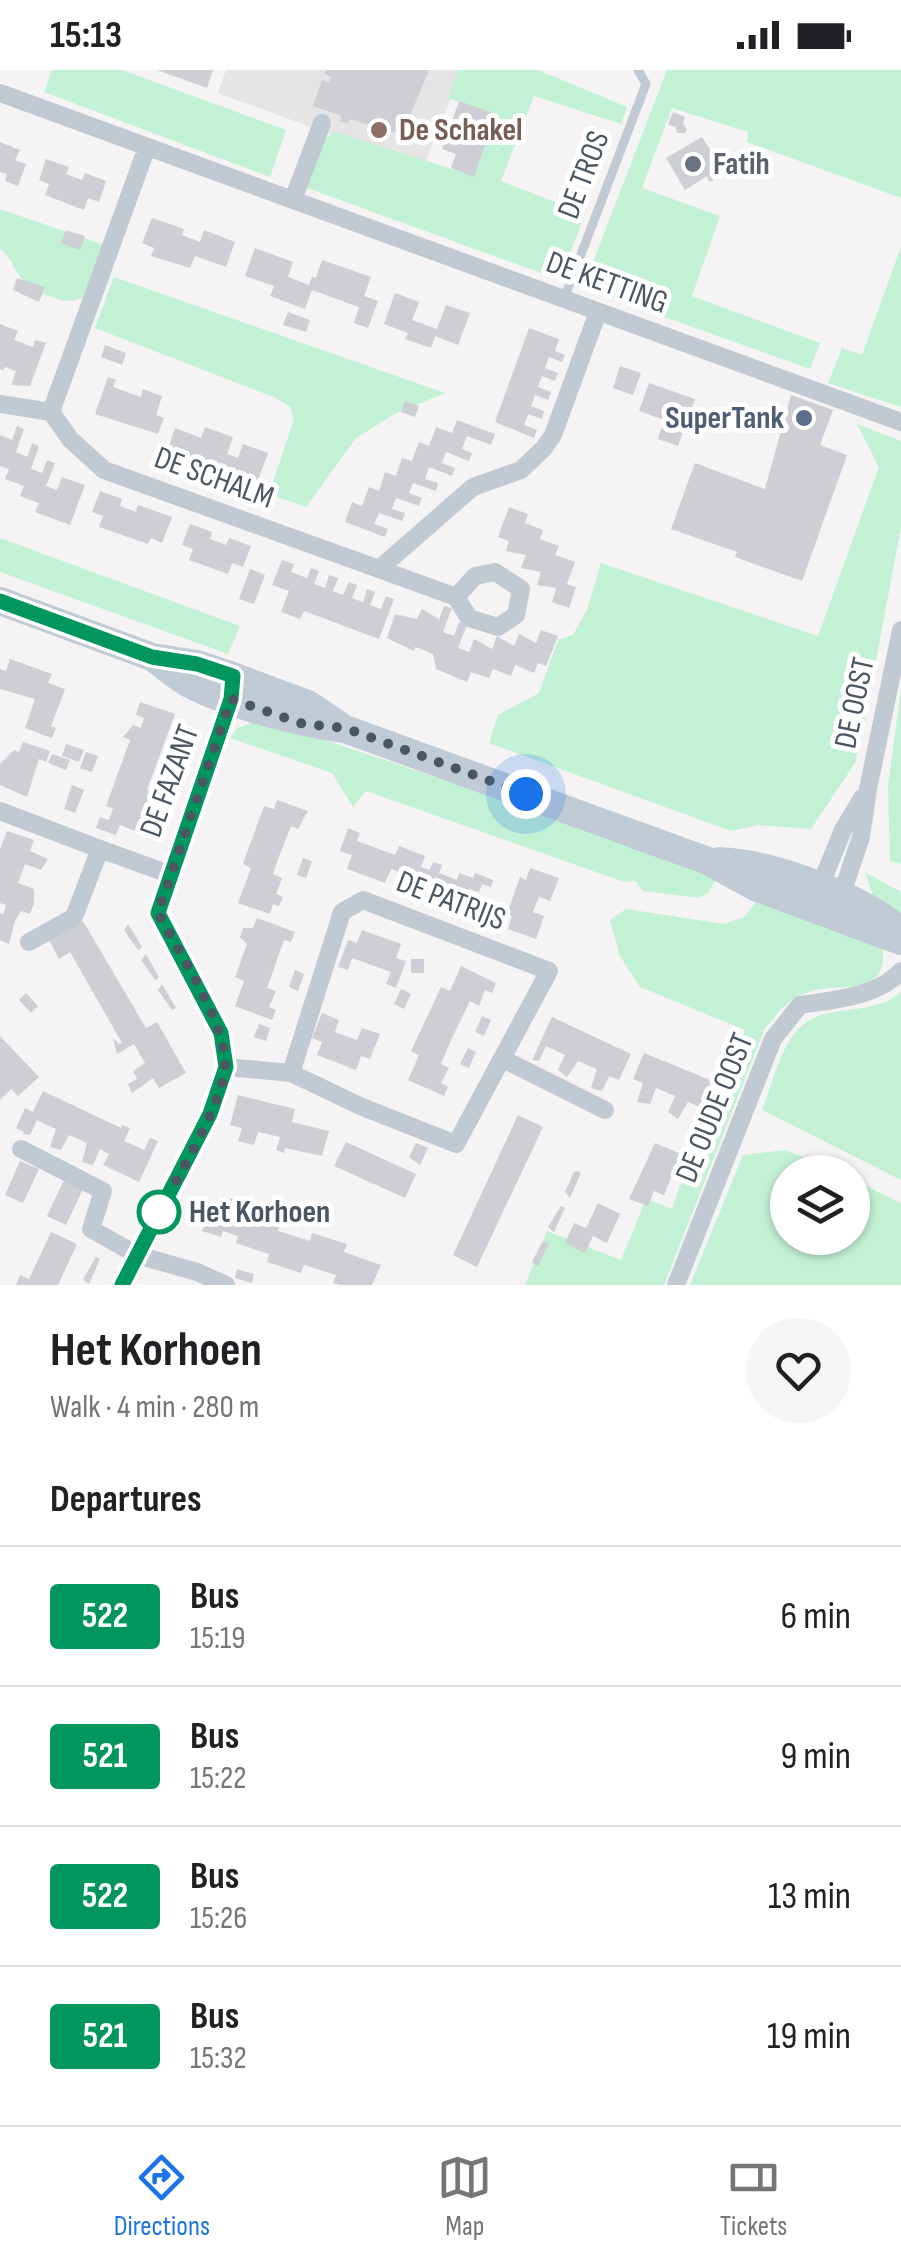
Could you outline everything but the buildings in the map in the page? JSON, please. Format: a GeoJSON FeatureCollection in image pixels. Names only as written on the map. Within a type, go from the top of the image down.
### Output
{"type":"FeatureCollection","features":[{"type":"Feature","properties":{"kind":"street","name":"DE KETTING"},"geometry":{"type":"LineString","coordinates":[[0,92],[901,422]]}},
{"type":"Feature","properties":{"kind":"street"},"geometry":{"type":"LineString","coordinates":[[293,200],[322,124]]}},
{"type":"Feature","properties":{"kind":"street"},"geometry":{"type":"LineString","coordinates":[[0,404],[51,412],[147,147]]}},
{"type":"Feature","properties":{"kind":"street"},"geometry":{"type":"LineString","coordinates":[[379,569],[473,487],[520,470],[544,448],[553,435],[598,312]]}},
{"type":"Feature","properties":{"kind":"street","name":"DE SCHALM"},"geometry":{"type":"LineString","coordinates":[[51,412],[70,439],[104,470],[456,597]]}},
{"type":"Feature","properties":{"kind":"street"},"geometry":{"type":"LineString","coordinates":[[0,602],[152,657],[197,664],[232,688],[308,704],[345,728],[708,861],[742,862],[826,898],[886,918],[901,930]]}},
{"type":"Feature","properties":{"kind":"street","name":"DE OOST"},"geometry":{"type":"LineString","coordinates":[[826,898],[843,830],[868,789],[901,630]]}},
{"type":"Feature","properties":{"kind":"street","name":"DE FAZANT"},"geometry":{"type":"LineString","coordinates":[[226,1067],[221,1033],[158,913],[232,688]]}},
{"type":"Feature","properties":{"kind":"street"},"geometry":{"type":"LineString","coordinates":[[0,811],[169,874]]}},
{"type":"Feature","properties":{"kind":"street"},"geometry":{"type":"LineString","coordinates":[[30,942],[74,916],[100,849]]}},
{"type":"Feature","properties":{"kind":"street"},"geometry":{"type":"LineString","coordinates":[[826,898],[901,942]]}},
{"type":"Feature","properties":{"kind":"street","name":"DE PATRIJS"},"geometry":{"type":"LineString","coordinates":[[226,1067],[290,1073],[456,1144],[549,971],[363,900],[342,912],[290,1073]]}},
{"type":"Feature","properties":{"kind":"street","name":"DE OUDE OOST"},"geometry":{"type":"LineString","coordinates":[[676,1285],[774,1039],[800,1005],[846,998],[890,982],[901,970]]}},
{"type":"Feature","properties":{"kind":"street"},"geometry":{"type":"LineString","coordinates":[[503,1060],[605,1110]]}},
{"type":"Feature","properties":{"kind":"street"},"geometry":{"type":"LineString","coordinates":[[122,1285],[210,1114],[226,1067]]}},
{"type":"Feature","properties":{"kind":"street"},"geometry":{"type":"LineString","coordinates":[[21,1150],[104,1191],[91,1229],[137,1255],[197,1272],[226,1285]]}},
{"type":"Feature","properties":{"kind":"lane","name":"DE TROS"},"geometry":{"type":"LineString","coordinates":[[564,300],[646,84],[638,70]]}},
{"type":"Feature","properties":{"kind":"shaded area","name":"De Schakel"},"geometry":{"type":"Polygon","coordinates":[[[226,70],[462,70],[423,168],[218,93],[226,70]]]}},
{"type":"Feature","properties":{"kind":"green space"},"geometry":{"type":"Polygon","coordinates":[[[52,70],[122,70],[286,130],[270,177],[44,92],[52,70]]]}},
{"type":"Feature","properties":{"kind":"green space"},"geometry":{"type":"Polygon","coordinates":[[[458,70],[538,70],[627,107],[621,124],[534,96],[501,181],[585,214],[560,280],[307,188],[325,138],[336,132],[474,176],[496,115],[448,98],[458,70]]]}},
{"type":"Feature","properties":{"kind":"green space"},"geometry":{"type":"Polygon","coordinates":[[[667,70],[901,70],[901,198],[747,142],[748,132],[672,108],[642,188],[720,216],[692,296],[820,343],[810,369],[583,288],[667,70]]]}},
{"type":"Feature","properties":{"kind":"green space"},"geometry":{"type":"Polygon","coordinates":[[[0,209],[107,246],[90,290],[75,301],[63,301],[23,280],[0,249],[0,209]]]}},
{"type":"Feature","properties":{"kind":"green space"},"geometry":{"type":"Polygon","coordinates":[[[901,247],[901,407],[828,383],[842,348],[862,355],[901,247]]]}},
{"type":"Feature","properties":{"kind":"green space"},"geometry":{"type":"Polygon","coordinates":[[[114,277],[445,393],[395,414],[356,438],[306,507],[269,494],[294,419],[290,407],[276,398],[95,328],[114,277]]]}},
{"type":"Feature","properties":{"kind":"green space"},"geometry":{"type":"Polygon","coordinates":[[[857,424],[901,441],[901,527],[855,763],[811,829],[760,825],[731,831],[489,743],[498,715],[539,693],[558,640],[573,635],[587,610],[601,563],[818,636],[879,467],[857,424]]]}},
{"type":"Feature","properties":{"kind":"green space"},"geometry":{"type":"Polygon","coordinates":[[[0,538],[240,626],[228,654],[0,572],[0,538]]]}},
{"type":"Feature","properties":{"kind":"green space"},"geometry":{"type":"Polygon","coordinates":[[[901,688],[901,864],[890,861],[888,786],[901,688]]]}},
{"type":"Feature","properties":{"kind":"green space"},"geometry":{"type":"Polygon","coordinates":[[[262,719],[597,831],[717,877],[709,892],[699,898],[643,891],[635,881],[624,882],[366,791],[353,807],[332,773],[230,738],[237,728],[262,719]]]}},
{"type":"Feature","properties":{"kind":"green space"},"geometry":{"type":"Polygon","coordinates":[[[865,872],[901,892],[901,919],[875,903],[865,872]]]}},
{"type":"Feature","properties":{"kind":"green space"},"geometry":{"type":"Polygon","coordinates":[[[758,899],[883,947],[877,976],[868,983],[799,996],[764,1030],[664,1285],[525,1285],[547,1231],[621,1260],[646,1199],[672,1209],[698,1133],[712,1126],[745,1030],[640,987],[620,956],[610,920],[626,909],[724,924],[744,917],[758,899]]]}},
{"type":"Feature","properties":{"kind":"green space"},"geometry":{"type":"Polygon","coordinates":[[[901,992],[901,1180],[870,1164],[870,1155],[851,1155],[762,1110],[789,1041],[804,1024],[826,1014],[890,1000],[901,992]]]}},
{"type":"Feature","properties":{"kind":"green space"},"geometry":{"type":"Polygon","coordinates":[[[786,1150],[798,1155],[770,1155],[770,1255],[870,1255],[870,1188],[901,1203],[901,1285],[690,1285],[743,1155],[786,1150]]]}},
{"type":"Feature","properties":{"kind":"bus line","name":"522"},"geometry":{"type":"LineString","coordinates":[[0,601],[152,657],[197,664],[233,676],[231,699],[158,913],[221,1033],[226,1067],[210,1114],[122,1285]]}},
{"type":"Feature","properties":{"kind":"place","name":"De Schakel"},"geometry":{"type":"Point","coordinates":[379,130]}},
{"type":"Feature","properties":{"kind":"place","name":"Fatih"},"geometry":{"type":"Point","coordinates":[693,164]}},
{"type":"Feature","properties":{"kind":"place","name":"SuperTank"},"geometry":{"type":"Point","coordinates":[804,418]}},
{"type":"Feature","properties":{"kind":"place","name":"Het Korhoen"},"geometry":{"type":"Point","coordinates":[159,1212]}},
{"type":"Feature","properties":{"kind":"route"},"geometry":{"type":"LineString","coordinates":[[159,1212],[155,1220],[210,1114],[226,1067],[221,1033],[158,913],[231,699],[303,724],[345,728],[526,794]]}}]}
